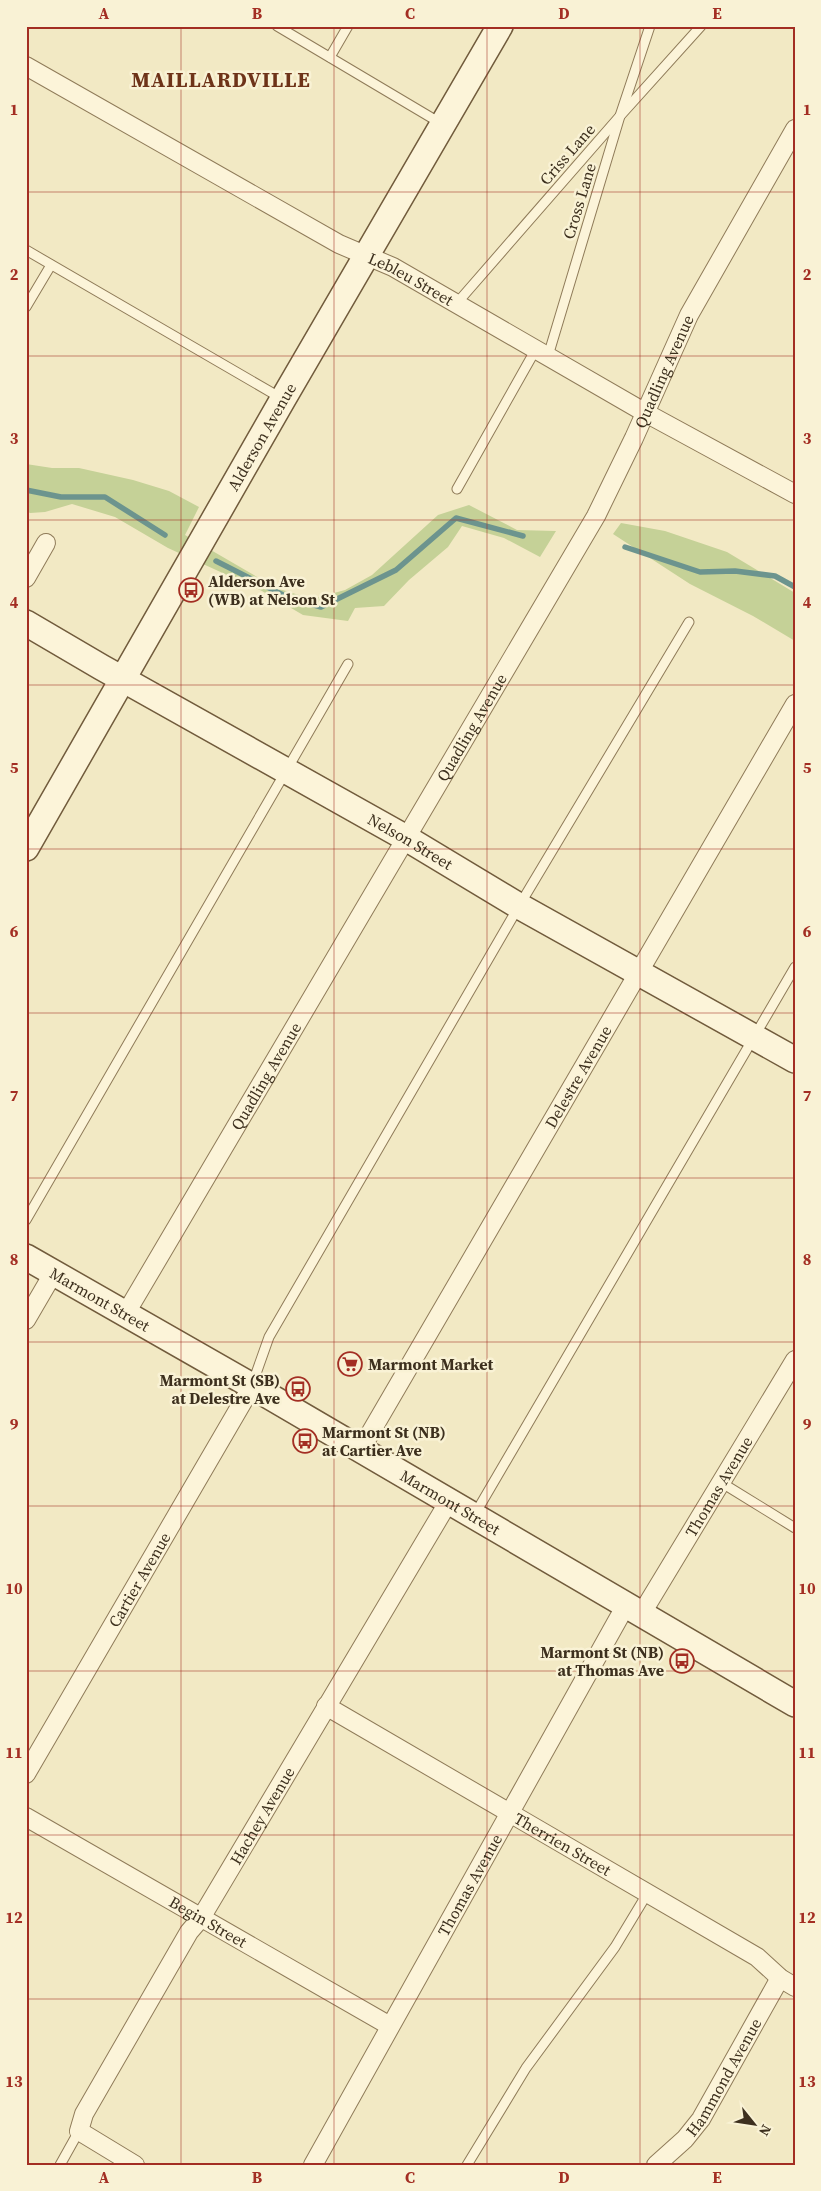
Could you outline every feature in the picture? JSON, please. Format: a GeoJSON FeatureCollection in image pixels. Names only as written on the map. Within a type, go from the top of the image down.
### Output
{"type":"FeatureCollection","features":[{"type":"Feature","properties":{"kind":"street","name":"Alderson Avenue"},"geometry":{"type":"LineString","coordinates":[[26,848],[366,255],[500,26]]}},
{"type":"Feature","properties":{"kind":"street","name":"Lebleu Street"},"geometry":{"type":"LineString","coordinates":[[26,66],[339,244],[394,267],[644,412],[795,494]]}},
{"type":"Feature","properties":{"kind":"street","name":"Quadling Avenue"},"geometry":{"type":"LineString","coordinates":[[126,1314],[596,516],[689,315],[795,129]]}},
{"type":"Feature","properties":{"kind":"street"},"geometry":{"type":"LineString","coordinates":[[26,578],[46,543]]}},
{"type":"Feature","properties":{"kind":"street","name":"Nelson Street"},"geometry":{"type":"LineString","coordinates":[[26,623],[286,772],[406,838],[519,906],[795,1060]]}},
{"type":"Feature","properties":{"kind":"street","name":"Delestre Avenue"},"geometry":{"type":"LineString","coordinates":[[361,1449],[795,704]]}},
{"type":"Feature","properties":{"kind":"street","name":"Marmont Street"},"geometry":{"type":"LineString","coordinates":[[26,1257],[361,1449],[795,1704]]}},
{"type":"Feature","properties":{"kind":"street"},"geometry":{"type":"LineString","coordinates":[[26,1320],[54,1272]]}},
{"type":"Feature","properties":{"kind":"street","name":"Thomas Avenue"},"geometry":{"type":"LineString","coordinates":[[313,2165],[510,1814],[634,1609],[722,1483],[795,1360]]}},
{"type":"Feature","properties":{"kind":"street","name":"Cartier Avenue"},"geometry":{"type":"LineString","coordinates":[[26,1774],[252,1386]]}},
{"type":"Feature","properties":{"kind":"street","name":"Hachey Avenue"},"geometry":{"type":"LineString","coordinates":[[79,2131],[84,2114],[189,1932],[201,1918],[449,1501]]}},
{"type":"Feature","properties":{"kind":"street","name":"Therrien Street"},"geometry":{"type":"LineString","coordinates":[[326,1706],[757,1957],[788,1982]]}},
{"type":"Feature","properties":{"kind":"street","name":"Begin Street"},"geometry":{"type":"LineString","coordinates":[[26,1817],[390,2026]]}},
{"type":"Feature","properties":{"kind":"street","name":"Hammond Avenue"},"geometry":{"type":"LineString","coordinates":[[656,2165],[691,2133],[788,1982]]}},
{"type":"Feature","properties":{"kind":"street"},"geometry":{"type":"LineString","coordinates":[[79,2131],[135,2165]]}},
{"type":"Feature","properties":{"kind":"lane"},"geometry":{"type":"LineString","coordinates":[[277,26],[442,124]]}},
{"type":"Feature","properties":{"kind":"lane"},"geometry":{"type":"LineString","coordinates":[[330,57],[348,26]]}},
{"type":"Feature","properties":{"kind":"lane","name":"Cross Lane"},"geometry":{"type":"LineString","coordinates":[[457,489],[542,353],[650,26]]}},
{"type":"Feature","properties":{"kind":"lane","name":"Criss Lane"},"geometry":{"type":"LineString","coordinates":[[457,303],[701,26]]}},
{"type":"Feature","properties":{"kind":"lane"},"geometry":{"type":"LineString","coordinates":[[26,250],[283,399]]}},
{"type":"Feature","properties":{"kind":"lane"},"geometry":{"type":"LineString","coordinates":[[26,306],[51,265]]}},
{"type":"Feature","properties":{"kind":"lane"},"geometry":{"type":"LineString","coordinates":[[252,1386],[269,1337],[519,906],[689,622]]}},
{"type":"Feature","properties":{"kind":"lane"},"geometry":{"type":"LineString","coordinates":[[26,1220],[348,664]]}},
{"type":"Feature","properties":{"kind":"lane"},"geometry":{"type":"LineString","coordinates":[[474,1516],[795,967]]}},
{"type":"Feature","properties":{"kind":"lane"},"geometry":{"type":"LineString","coordinates":[[722,1483],[795,1528]]}},
{"type":"Feature","properties":{"kind":"lane"},"geometry":{"type":"LineString","coordinates":[[467,2165],[526,2068],[615,1947],[647,1894]]}},
{"type":"Feature","properties":{"kind":"lane"},"geometry":{"type":"LineString","coordinates":[[60,2165],[79,2131]]}},
{"type":"Feature","properties":{"kind":"green space"},"geometry":{"type":"Polygon","coordinates":[[[26,464],[52,468],[79,468],[133,480],[169,491],[199,507],[185,535],[276,588],[312,599],[345,590],[372,575],[438,515],[469,505],[517,530],[556,531],[540,557],[504,538],[462,526],[448,547],[409,580],[384,606],[355,608],[348,621],[303,615],[262,591],[168,548],[115,517],[72,504],[45,512],[30,513],[26,511],[26,464]]]}},
{"type":"Feature","properties":{"kind":"green space"},"geometry":{"type":"Polygon","coordinates":[[[621,523],[665,531],[727,552],[795,593],[795,641],[753,616],[690,584],[613,534],[621,523]]]}},
{"type":"Feature","properties":{"kind":"waterway"},"geometry":{"type":"LineString","coordinates":[[26,490],[61,497],[105,497],[165,535]]}},
{"type":"Feature","properties":{"kind":"waterway"},"geometry":{"type":"LineString","coordinates":[[216,561],[287,597],[321,607],[396,570],[456,518],[523,536]]}},
{"type":"Feature","properties":{"kind":"waterway"},"geometry":{"type":"LineString","coordinates":[[625,547],[700,572],[735,571],[775,576],[795,587]]}},
{"type":"Feature","properties":{"kind":"place","name":"Alderson Ave (WB) at Nelson St"},"geometry":{"type":"Point","coordinates":[191,590]}},
{"type":"Feature","properties":{"kind":"place","name":"Marmont Market"},"geometry":{"type":"Point","coordinates":[350,1364]}},
{"type":"Feature","properties":{"kind":"place","name":"Marmont St (SB) at Delestre Ave"},"geometry":{"type":"Point","coordinates":[298,1389]}},
{"type":"Feature","properties":{"kind":"place","name":"Marmont St (NB) at Cartier Ave"},"geometry":{"type":"Point","coordinates":[305,1441]}},
{"type":"Feature","properties":{"kind":"place","name":"Marmont St (NB) at Thomas Ave"},"geometry":{"type":"Point","coordinates":[682,1661]}},
{"type":"Feature","properties":{"kind":"district","name":"MAILLARDVILLE"},"geometry":{"type":"Point","coordinates":[221,79]}}]}
